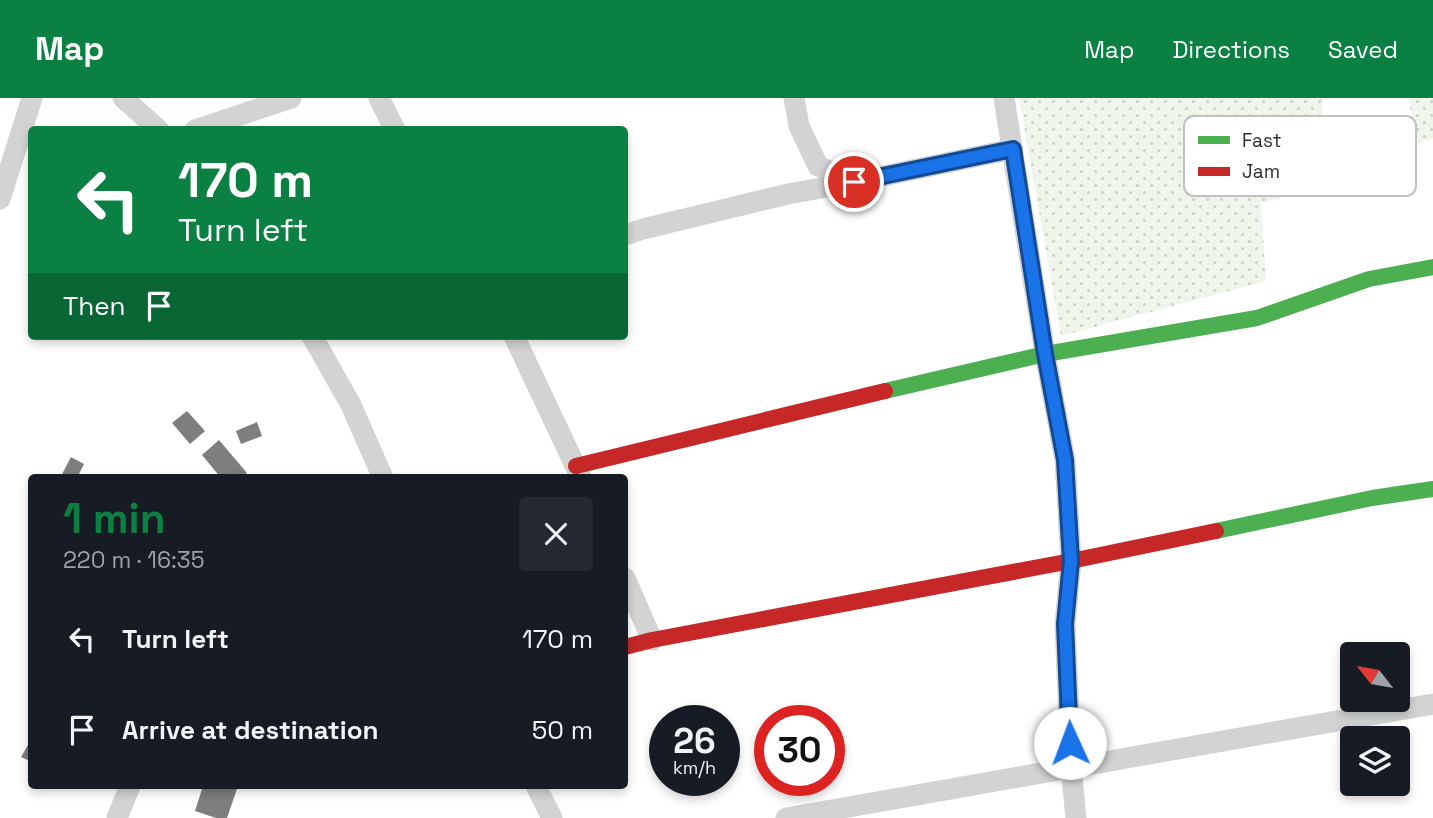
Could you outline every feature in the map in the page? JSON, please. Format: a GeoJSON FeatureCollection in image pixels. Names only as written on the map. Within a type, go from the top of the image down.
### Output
{"type":"FeatureCollection","features":[{"type":"Feature","properties":{"kind":"street"},"geometry":{"type":"LineString","coordinates":[[0,199],[32,98]]}},
{"type":"Feature","properties":{"kind":"street"},"geometry":{"type":"LineString","coordinates":[[123,98],[154,126]]}},
{"type":"Feature","properties":{"kind":"street"},"geometry":{"type":"LineString","coordinates":[[207,126],[291,98]]}},
{"type":"Feature","properties":{"kind":"street"},"geometry":{"type":"LineString","coordinates":[[379,98],[393,126]]}},
{"type":"Feature","properties":{"kind":"street"},"geometry":{"type":"LineString","coordinates":[[794,98],[799,125],[818,166],[854,182]]}},
{"type":"Feature","properties":{"kind":"street"},"geometry":{"type":"LineString","coordinates":[[1004,98],[1045,354],[1065,460],[1071,561],[1065,624],[1071,767],[1076,818]]}},
{"type":"Feature","properties":{"kind":"street"},"geometry":{"type":"LineString","coordinates":[[628,234],[788,194],[1013,149]]}},
{"type":"Feature","properties":{"kind":"street"},"geometry":{"type":"LineString","coordinates":[[516,340],[578,472],[778,415],[1045,354],[1257,317],[1369,279],[1433,267]]}},
{"type":"Feature","properties":{"kind":"street"},"geometry":{"type":"LineString","coordinates":[[314,340],[351,405],[381,474]]}},
{"type":"Feature","properties":{"kind":"street"},"geometry":{"type":"LineString","coordinates":[[628,647],[652,640],[1071,561],[1372,498],[1433,489]]}},
{"type":"Feature","properties":{"kind":"street"},"geometry":{"type":"LineString","coordinates":[[628,585],[652,640]]}},
{"type":"Feature","properties":{"kind":"street"},"geometry":{"type":"LineString","coordinates":[[786,818],[1433,704]]}},
{"type":"Feature","properties":{"kind":"street"},"geometry":{"type":"LineString","coordinates":[[117,818],[129,789]]}},
{"type":"Feature","properties":{"kind":"street"},"geometry":{"type":"LineString","coordinates":[[538,789],[552,818]]}},
{"type":"Feature","properties":{"kind":"shaded area"},"geometry":{"type":"Polygon","coordinates":[[[1019,98],[1322,98],[1323,116],[1184,116],[1184,196],[1286,196],[1261,203],[1266,281],[1061,336],[1019,98]]]}},
{"type":"Feature","properties":{"kind":"shaded area"},"geometry":{"type":"Polygon","coordinates":[[[1408,98],[1433,98],[1433,138],[1418,143],[1416,116],[1412,116],[1408,98]]]}},
{"type":"Feature","properties":{"kind":"building"},"geometry":{"type":"Polygon","coordinates":[[[187,411],[205,431],[190,444],[172,423],[187,411]]]}},
{"type":"Feature","properties":{"kind":"building"},"geometry":{"type":"Polygon","coordinates":[[[257,422],[262,436],[241,444],[236,431],[257,422]]]}},
{"type":"Feature","properties":{"kind":"building"},"geometry":{"type":"Polygon","coordinates":[[[219,440],[247,473],[218,474],[202,455],[219,440]]]}},
{"type":"Feature","properties":{"kind":"building"},"geometry":{"type":"Polygon","coordinates":[[[71,457],[84,464],[79,474],[62,474],[71,457]]]}},
{"type":"Feature","properties":{"kind":"building"},"geometry":{"type":"Polygon","coordinates":[[[28,745],[28,760],[21,757],[28,745]]]}},
{"type":"Feature","properties":{"kind":"building"},"geometry":{"type":"Polygon","coordinates":[[[202,789],[237,789],[227,818],[216,818],[195,811],[202,789]]]}},
{"type":"Feature","properties":{"kind":"traffic: fast"},"geometry":{"type":"LineString","coordinates":[[885,391],[1045,354],[1257,318],[1369,279],[1433,267]]}},
{"type":"Feature","properties":{"kind":"traffic: fast"},"geometry":{"type":"LineString","coordinates":[[1216,531],[1372,498],[1433,489]]}},
{"type":"Feature","properties":{"kind":"traffic: jam"},"geometry":{"type":"LineString","coordinates":[[576,466],[885,391]]}},
{"type":"Feature","properties":{"kind":"traffic: jam"},"geometry":{"type":"LineString","coordinates":[[628,646],[1216,531]]}},
{"type":"Feature","properties":{"kind":"route"},"geometry":{"type":"LineString","coordinates":[[854,182],[1013,149],[1045,354],[1065,460],[1071,561],[1065,624],[1070,743]]}}]}
